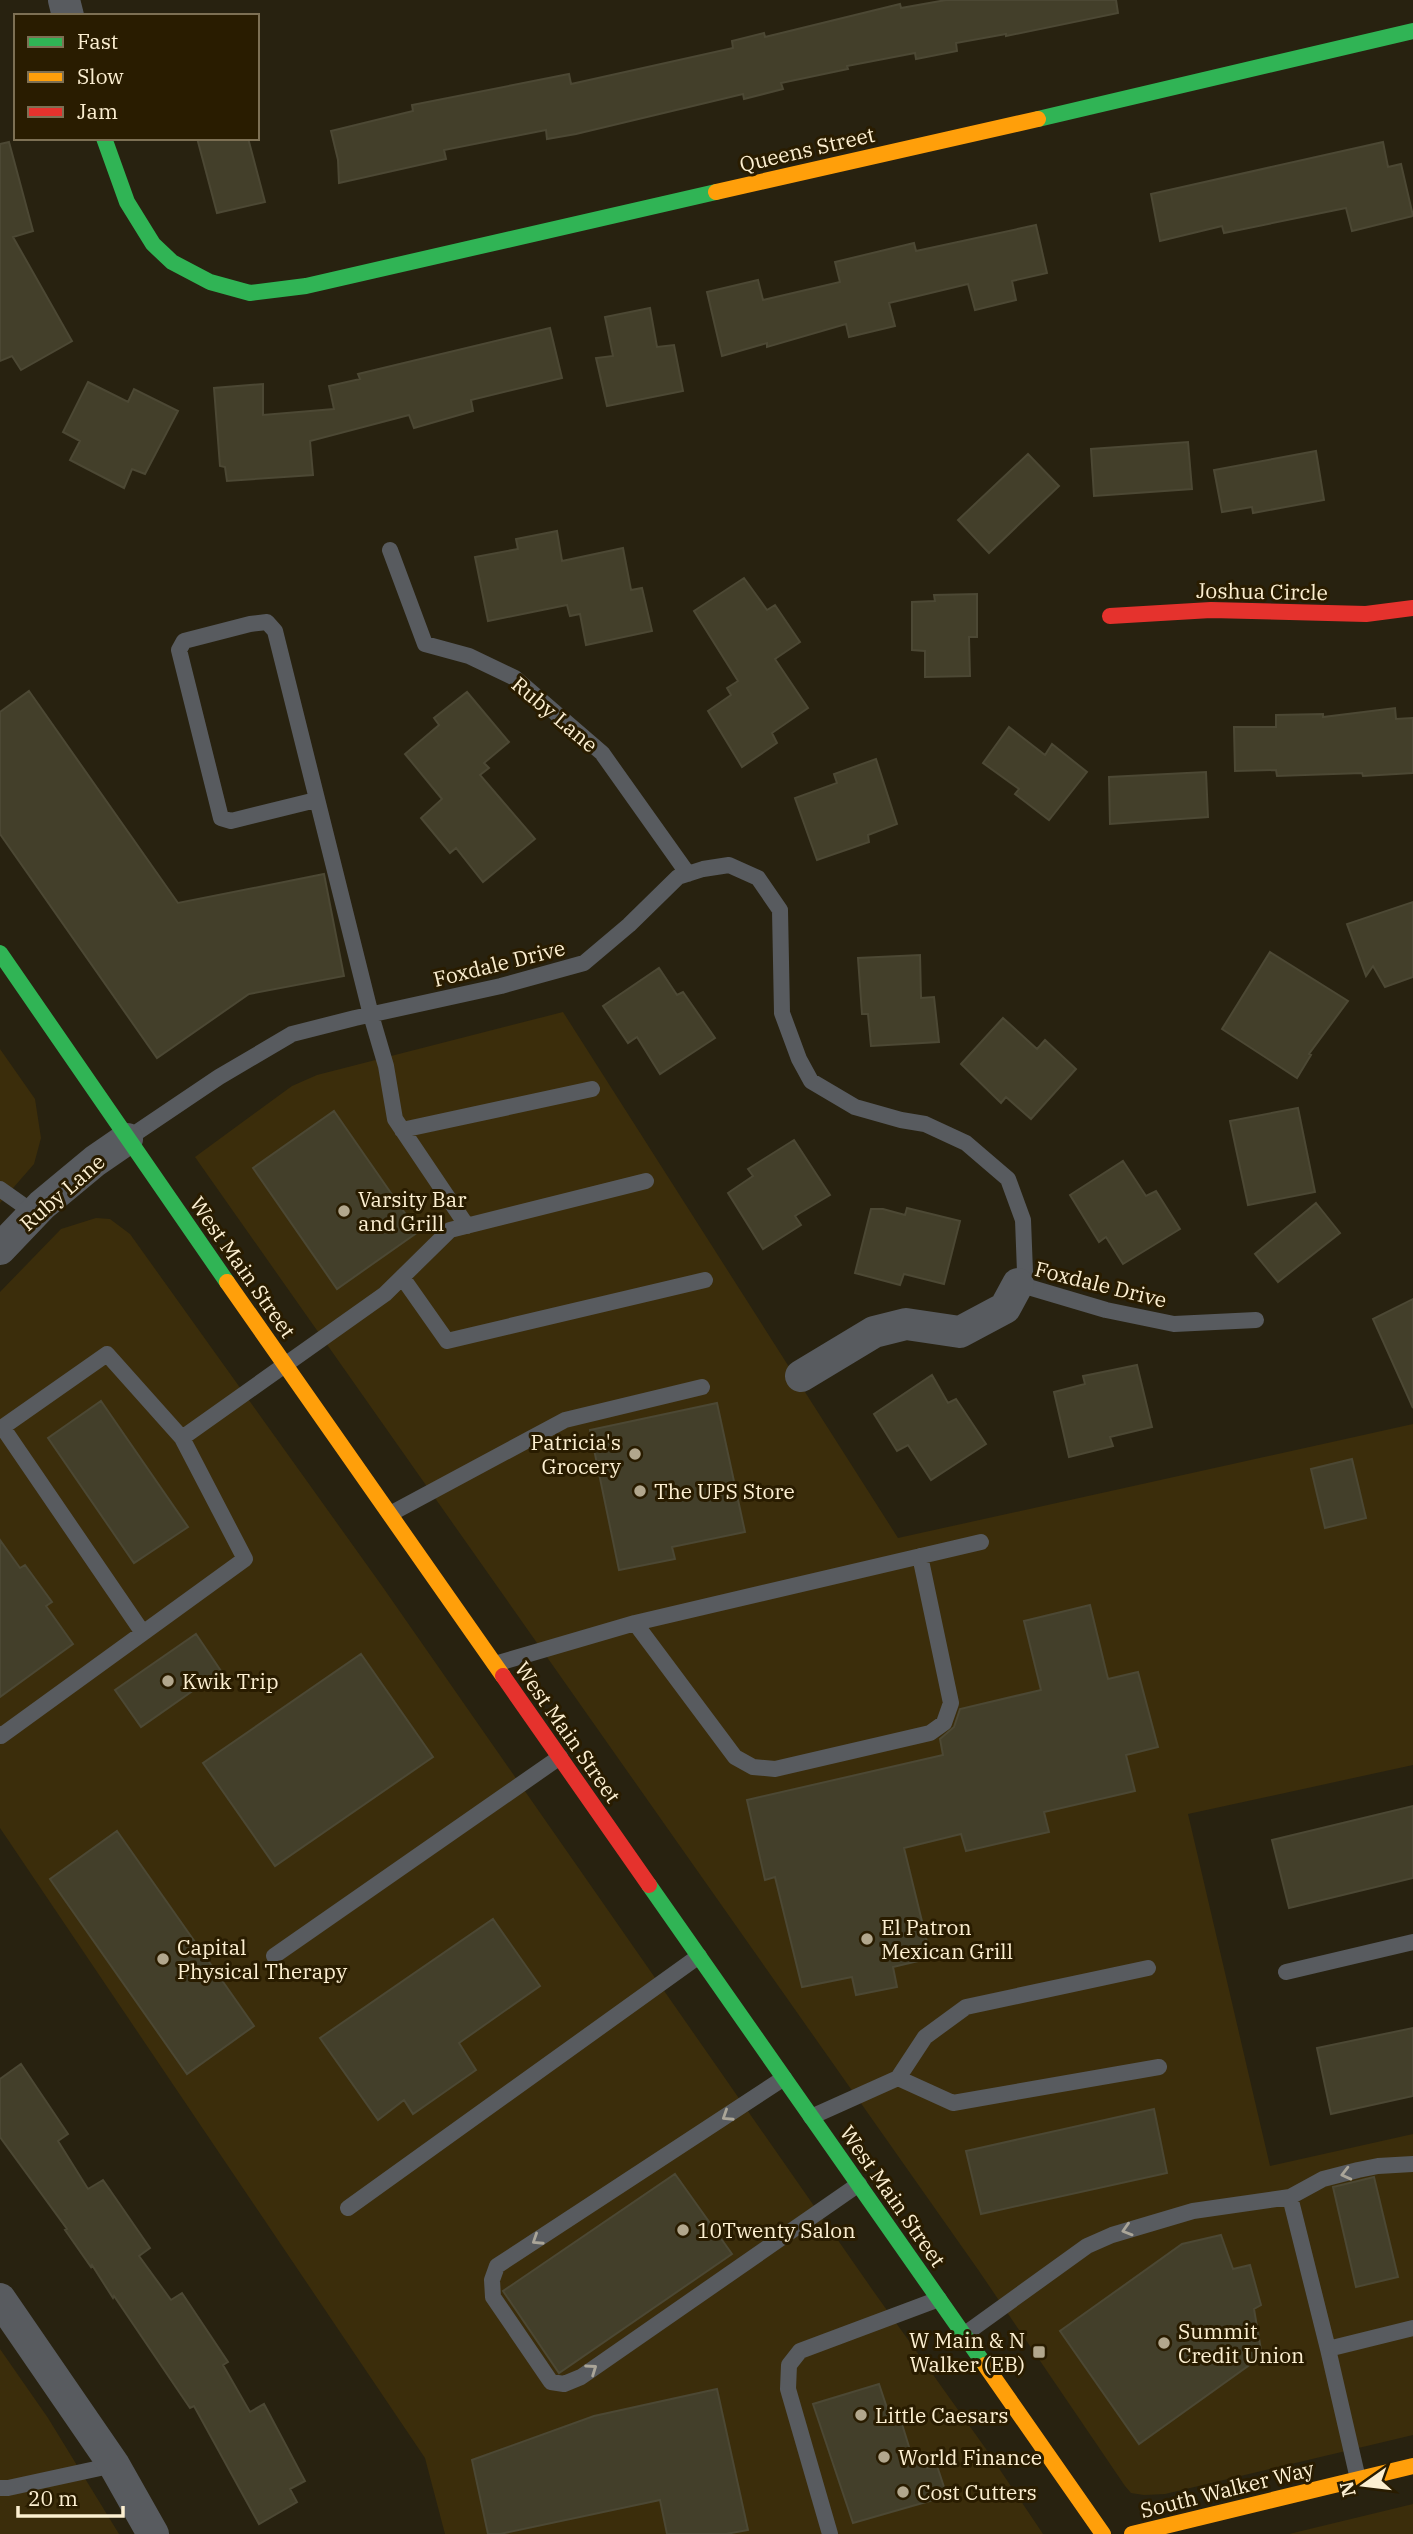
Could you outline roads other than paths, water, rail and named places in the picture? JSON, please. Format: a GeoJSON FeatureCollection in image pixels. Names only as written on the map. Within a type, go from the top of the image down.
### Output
{"type":"FeatureCollection","features":[{"type":"Feature","properties":{"kind":"street","name":"Queens Street"},"geometry":{"type":"LineString","coordinates":[[105,140],[127,202],[153,244],[172,262],[210,282],[250,293],[306,286],[1195,84],[1413,31]]}},
{"type":"Feature","properties":{"kind":"street","name":"Joshua Circle"},"geometry":{"type":"LineString","coordinates":[[1110,616],[1211,610],[1366,614],[1413,608]]}},
{"type":"Feature","properties":{"kind":"street","name":"West Main Street"},"geometry":{"type":"LineString","coordinates":[[0,953],[127,1139],[1103,2534]]}},
{"type":"Feature","properties":{"kind":"street","name":"Ruby Lane"},"geometry":{"type":"LineString","coordinates":[[0,1249],[34,1213],[95,1161],[127,1139]]}},
{"type":"Feature","properties":{"kind":"street"},"geometry":{"type":"LineString","coordinates":[[801,1376],[874,1332],[906,1324],[960,1332],[1005,1308],[1018,1284]]}},
{"type":"Feature","properties":{"kind":"street"},"geometry":{"type":"LineString","coordinates":[[0,2299],[114,2465],[153,2534]]}},
{"type":"Feature","properties":{"kind":"street","name":"South Walker Way"},"geometry":{"type":"LineString","coordinates":[[1132,2534],[1413,2466]]}},
{"type":"Feature","properties":{"kind":"lane","name":"Ruby Lane"},"geometry":{"type":"LineString","coordinates":[[390,550],[425,644],[469,656],[515,678],[602,753],[688,874]]}},
{"type":"Feature","properties":{"kind":"lane"},"geometry":{"type":"LineString","coordinates":[[316,800],[231,821],[221,818],[179,650],[184,641],[267,622],[275,631],[370,1014],[386,1066],[395,1119],[467,1226]]}},
{"type":"Feature","properties":{"kind":"lane","name":"Foxdale Drive"},"geometry":{"type":"LineString","coordinates":[[127,1139],[219,1077],[292,1034],[501,986],[583,963],[629,925],[678,877],[729,865],[758,878],[780,910],[782,1013],[799,1059],[811,1081],[855,1107],[925,1124],[967,1143],[1008,1179],[1023,1220],[1025,1272],[1018,1284],[1106,1310],[1174,1324],[1256,1320]]}},
{"type":"Feature","properties":{"kind":"lane"},"geometry":{"type":"LineString","coordinates":[[402,1130],[592,1089]]}},
{"type":"Feature","properties":{"kind":"lane"},"geometry":{"type":"LineString","coordinates":[[182,1437],[385,1294],[450,1230],[646,1181]]}},
{"type":"Feature","properties":{"kind":"lane"},"geometry":{"type":"LineString","coordinates":[[0,1189],[34,1213]]}},
{"type":"Feature","properties":{"kind":"lane"},"geometry":{"type":"LineString","coordinates":[[402,1277],[447,1341],[705,1280]]}},
{"type":"Feature","properties":{"kind":"lane"},"geometry":{"type":"LineString","coordinates":[[0,1734],[1,1736],[245,1559],[182,1437],[107,1354],[5,1426]]}},
{"type":"Feature","properties":{"kind":"lane"},"geometry":{"type":"LineString","coordinates":[[390,1514],[565,1420],[702,1387]]}},
{"type":"Feature","properties":{"kind":"lane"},"geometry":{"type":"LineString","coordinates":[[0,1409],[5,1426],[143,1633]]}},
{"type":"Feature","properties":{"kind":"lane"},"geometry":{"type":"LineString","coordinates":[[495,1664],[635,1623],[981,1542]]}},
{"type":"Feature","properties":{"kind":"lane"},"geometry":{"type":"LineString","coordinates":[[635,1623],[735,1757],[753,1767],[775,1769],[930,1733],[944,1723],[951,1703],[920,1556]]}},
{"type":"Feature","properties":{"kind":"lane"},"geometry":{"type":"LineString","coordinates":[[274,1956],[560,1757]]}},
{"type":"Feature","properties":{"kind":"lane"},"geometry":{"type":"LineString","coordinates":[[1286,1972],[1413,1942]]}},
{"type":"Feature","properties":{"kind":"lane"},"geometry":{"type":"LineString","coordinates":[[348,2208],[699,1956]]}},
{"type":"Feature","properties":{"kind":"lane"},"geometry":{"type":"LineString","coordinates":[[811,2117],[898,2078],[925,2037],[966,2007],[1148,1968]]}},
{"type":"Feature","properties":{"kind":"lane"},"geometry":{"type":"LineString","coordinates":[[898,2078],[953,2103],[1159,2067]]}},
{"type":"Feature","properties":{"kind":"lane"},"geometry":{"type":"LineString","coordinates":[[785,2078],[497,2266],[492,2280],[493,2297],[551,2382],[564,2384],[581,2377],[859,2184]]}},
{"type":"Feature","properties":{"kind":"lane"},"geometry":{"type":"LineString","coordinates":[[965,2334],[1087,2246],[1112,2235],[1193,2211],[1290,2197],[1323,2179],[1378,2166],[1413,2164]]}},
{"type":"Feature","properties":{"kind":"lane"},"geometry":{"type":"LineString","coordinates":[[1290,2197],[1358,2479]]}},
{"type":"Feature","properties":{"kind":"lane"},"geometry":{"type":"LineString","coordinates":[[830,2534],[788,2389],[789,2365],[800,2351],[939,2299]]}},
{"type":"Feature","properties":{"kind":"lane"},"geometry":{"type":"LineString","coordinates":[[1328,2349],[1413,2328]]}},
{"type":"Feature","properties":{"kind":"lane"},"geometry":{"type":"LineString","coordinates":[[0,2488],[114,2465]]}},
{"type":"Feature","properties":{"kind":"place","name":"Varsity Bar and Grill"},"geometry":{"type":"Point","coordinates":[344,1211]}},
{"type":"Feature","properties":{"kind":"place","name":"Patricia's Grocery"},"geometry":{"type":"Point","coordinates":[635,1454]}},
{"type":"Feature","properties":{"kind":"place","name":"The UPS Store"},"geometry":{"type":"Point","coordinates":[640,1491]}},
{"type":"Feature","properties":{"kind":"place","name":"Kwik Trip"},"geometry":{"type":"Point","coordinates":[168,1681]}},
{"type":"Feature","properties":{"kind":"place","name":"El Patron Mexican Grill"},"geometry":{"type":"Point","coordinates":[867,1939]}},
{"type":"Feature","properties":{"kind":"place","name":"Capital Physical Therapy"},"geometry":{"type":"Point","coordinates":[163,1959]}},
{"type":"Feature","properties":{"kind":"place","name":"10Twenty Salon"},"geometry":{"type":"Point","coordinates":[683,2230]}},
{"type":"Feature","properties":{"kind":"place","name":"Summit Credit Union"},"geometry":{"type":"Point","coordinates":[1164,2343]}},
{"type":"Feature","properties":{"kind":"place","name":"W Main & N Walker (EB)"},"geometry":{"type":"Point","coordinates":[1039,2352]}},
{"type":"Feature","properties":{"kind":"place","name":"Little Caesars"},"geometry":{"type":"Point","coordinates":[861,2415]}},
{"type":"Feature","properties":{"kind":"place","name":"World Finance"},"geometry":{"type":"Point","coordinates":[884,2457]}},
{"type":"Feature","properties":{"kind":"place","name":"Cost Cutters"},"geometry":{"type":"Point","coordinates":[903,2492]}}]}
